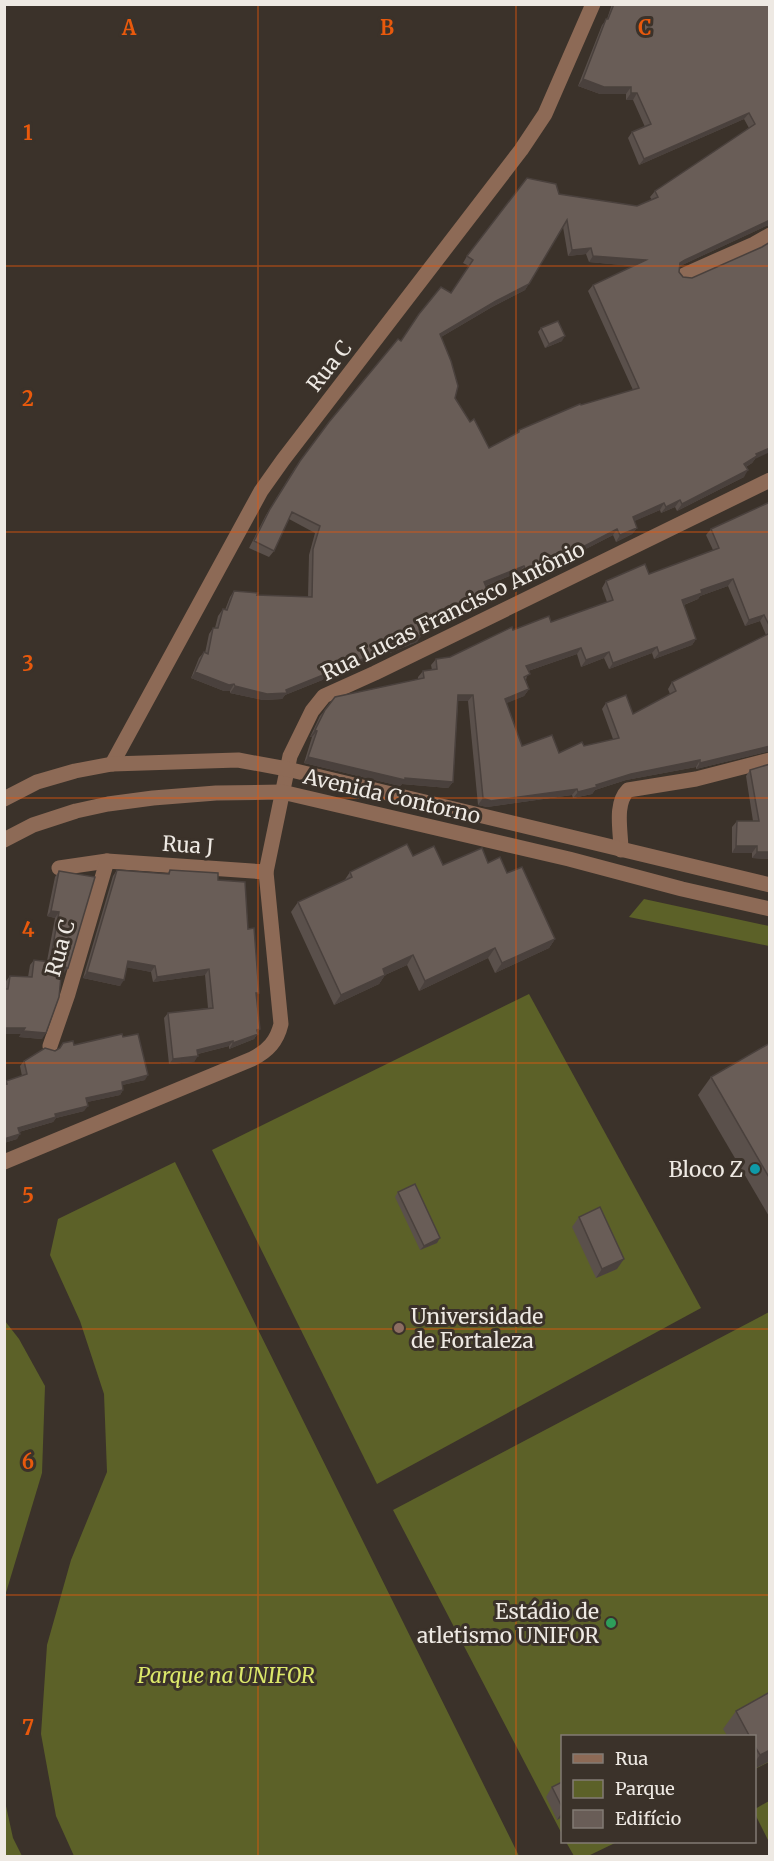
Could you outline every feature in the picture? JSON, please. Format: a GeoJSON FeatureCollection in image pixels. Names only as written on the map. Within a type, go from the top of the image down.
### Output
{"type":"FeatureCollection","features":[{"type":"Feature","properties":{"kind":"street","name":"Rua C"},"geometry":{"type":"LineString","coordinates":[[112,764],[261,491],[290,450],[522,150],[545,114],[592,4]]}},
{"type":"Feature","properties":{"kind":"street"},"geometry":{"type":"LineString","coordinates":[[684,275],[770,235]]}},
{"type":"Feature","properties":{"kind":"street","name":"Rua Lucas Francisco Antônio"},"geometry":{"type":"LineString","coordinates":[[4,1162],[252,1059],[270,1047],[279,1033],[281,1024],[266,872],[290,756],[312,711],[324,696],[375,674],[770,480]]}},
{"type":"Feature","properties":{"kind":"street","name":"Avenida Contorno"},"geometry":{"type":"LineString","coordinates":[[4,799],[37,782],[75,771],[112,764],[238,760],[287,769],[770,885]]}},
{"type":"Feature","properties":{"kind":"street"},"geometry":{"type":"LineString","coordinates":[[621,850],[620,805],[628,790],[696,779],[770,760]]}},
{"type":"Feature","properties":{"kind":"street","name":"Avenida Contorno"},"geometry":{"type":"LineString","coordinates":[[4,840],[33,825],[76,811],[108,804],[216,793],[282,792],[569,859],[682,890],[770,909]]}},
{"type":"Feature","properties":{"kind":"street","name":"Rua C"},"geometry":{"type":"LineString","coordinates":[[50,1046],[69,994],[107,861]]}},
{"type":"Feature","properties":{"kind":"street","name":"Rua J"},"geometry":{"type":"LineString","coordinates":[[58,868],[107,861],[266,872]]}},
{"type":"Feature","properties":{"kind":"green space"},"geometry":{"type":"Polygon","coordinates":[[[644,899],[769,926],[769,946],[629,917],[644,899]]]}},
{"type":"Feature","properties":{"kind":"green space"},"geometry":{"type":"Polygon","coordinates":[[[529,994],[701,1308],[377,1484],[212,1150],[529,994]]]}},
{"type":"Feature","properties":{"kind":"green space","name":"Parque na UNIFOR"},"geometry":{"type":"Polygon","coordinates":[[[175,1162],[519,1856],[74,1856],[56,1816],[41,1734],[47,1645],[71,1560],[107,1472],[104,1394],[80,1321],[50,1255],[58,1219],[175,1162]]]}},
{"type":"Feature","properties":{"kind":"green space","name":"Estádio de atletismo UNIFOR"},"geometry":{"type":"Polygon","coordinates":[[[769,1312],[769,1762],[756,1768],[756,1735],[561,1735],[561,1832],[393,1510],[769,1312]]]}},
{"type":"Feature","properties":{"kind":"green space"},"geometry":{"type":"Polygon","coordinates":[[[5,1321],[19,1339],[45,1386],[42,1473],[5,1596],[5,1321]]]}},
{"type":"Feature","properties":{"kind":"green space"},"geometry":{"type":"Polygon","coordinates":[[[4,1797],[13,1838],[22,1856],[5,1856],[4,1797]]]}},
{"type":"Feature","properties":{"kind":"green space"},"geometry":{"type":"Polygon","coordinates":[[[769,1801],[769,1842],[756,1816],[756,1808],[769,1801]]]}},
{"type":"Feature","properties":{"kind":"green space"},"geometry":{"type":"Polygon","coordinates":[[[567,1843],[615,1843],[588,1856],[574,1856],[567,1843]]]}},
{"type":"Feature","properties":{"kind":"building"},"geometry":{"type":"Polygon","coordinates":[[[614,4],[770,4],[770,220],[685,260],[680,263],[679,272],[683,277],[692,278],[770,242],[770,448],[756,454],[757,456],[744,464],[748,470],[682,504],[680,500],[666,507],[664,503],[633,517],[637,528],[620,535],[617,529],[546,566],[548,570],[530,579],[524,566],[484,582],[489,594],[419,629],[422,635],[286,690],[287,693],[267,694],[234,684],[229,685],[195,672],[204,652],[208,654],[213,628],[218,628],[223,609],[227,610],[234,591],[258,593],[257,595],[312,597],[313,549],[320,526],[292,512],[274,551],[254,541],[270,509],[300,461],[329,422],[398,339],[401,341],[441,287],[451,293],[473,260],[467,256],[527,178],[556,184],[559,194],[637,206],[658,197],[655,191],[755,124],[749,113],[644,159],[632,132],[651,124],[637,93],[631,93],[631,87],[604,87],[583,79],[606,19],[614,4]],[[567,220],[529,284],[440,334],[458,386],[455,398],[470,422],[474,419],[489,448],[519,430],[580,404],[639,388],[593,285],[646,260],[593,256],[591,248],[572,250],[567,220]]]}},
{"type":"Feature","properties":{"kind":"building"},"geometry":{"type":"Polygon","coordinates":[[[558,321],[565,336],[549,344],[541,328],[558,321]]]}},
{"type":"Feature","properties":{"kind":"building"},"geometry":{"type":"Polygon","coordinates":[[[770,502],[770,627],[764,615],[749,620],[733,579],[701,590],[702,593],[682,600],[696,639],[659,653],[657,647],[613,663],[609,652],[586,660],[581,648],[526,666],[530,674],[524,677],[529,689],[505,699],[522,746],[552,735],[559,753],[582,742],[584,746],[619,738],[606,703],[626,695],[633,714],[676,691],[672,682],[770,633],[770,746],[700,763],[700,760],[631,774],[578,792],[577,789],[491,801],[483,798],[473,695],[458,695],[453,782],[405,778],[405,780],[308,757],[317,731],[315,730],[325,710],[335,697],[424,678],[423,671],[437,669],[436,659],[450,657],[512,627],[513,630],[549,616],[551,622],[613,600],[606,581],[645,564],[649,574],[719,548],[711,529],[770,502]]]}},
{"type":"Feature","properties":{"kind":"building"},"geometry":{"type":"Polygon","coordinates":[[[770,764],[770,852],[757,852],[757,846],[736,846],[737,821],[759,821],[750,770],[770,764]]]}},
{"type":"Feature","properties":{"kind":"building"},"geometry":{"type":"Polygon","coordinates":[[[407,844],[413,856],[434,846],[443,865],[482,848],[488,863],[500,857],[507,873],[522,867],[555,939],[502,963],[495,948],[425,981],[413,955],[383,969],[385,975],[341,995],[298,902],[352,877],[350,872],[407,844]]]}},
{"type":"Feature","properties":{"kind":"building"},"geometry":{"type":"Polygon","coordinates":[[[117,870],[169,874],[170,870],[218,873],[218,880],[245,882],[248,929],[254,928],[259,993],[256,993],[260,1029],[257,1030],[258,1034],[233,1043],[233,1041],[197,1050],[198,1056],[173,1059],[168,1013],[213,1008],[209,969],[157,977],[155,966],[128,961],[124,980],[87,972],[117,870]]]}},
{"type":"Feature","properties":{"kind":"building"},"geometry":{"type":"Polygon","coordinates":[[[59,871],[95,877],[68,968],[62,966],[59,997],[46,1033],[23,1031],[25,1028],[4,1028],[4,989],[8,989],[10,976],[32,977],[34,960],[50,962],[59,912],[51,911],[59,871]]]}},
{"type":"Feature","properties":{"kind":"building"},"geometry":{"type":"Polygon","coordinates":[[[122,1034],[123,1037],[138,1034],[148,1075],[122,1082],[123,1090],[86,1098],[88,1106],[55,1114],[56,1117],[18,1128],[20,1134],[4,1139],[4,1085],[7,1084],[6,1081],[27,1074],[24,1061],[45,1048],[55,1051],[63,1043],[73,1041],[74,1045],[122,1034]]]}},
{"type":"Feature","properties":{"kind":"building"},"geometry":{"type":"Polygon","coordinates":[[[770,1043],[770,1179],[711,1077],[770,1043]]]}},
{"type":"Feature","properties":{"kind":"building"},"geometry":{"type":"Polygon","coordinates":[[[415,1184],[440,1238],[424,1246],[398,1192],[415,1184]]]}},
{"type":"Feature","properties":{"kind":"building"},"geometry":{"type":"Polygon","coordinates":[[[600,1207],[624,1259],[602,1269],[579,1217],[600,1207]]]}},
{"type":"Feature","properties":{"kind":"building"},"geometry":{"type":"Polygon","coordinates":[[[770,1692],[770,1750],[760,1755],[756,1748],[756,1735],[749,1735],[736,1711],[770,1692]]]}},
{"type":"Feature","properties":{"kind":"building"},"geometry":{"type":"Polygon","coordinates":[[[561,1782],[561,1805],[552,1787],[561,1782]]]}},
{"type":"Feature","properties":{"kind":"place","name":"Bloco Z"},"geometry":{"type":"Point","coordinates":[755,1169]}},
{"type":"Feature","properties":{"kind":"place","name":"Universidade de Fortaleza"},"geometry":{"type":"Point","coordinates":[399,1328]}},
{"type":"Feature","properties":{"kind":"place","name":"Estádio de atletismo UNIFOR"},"geometry":{"type":"Point","coordinates":[611,1623]}}]}
